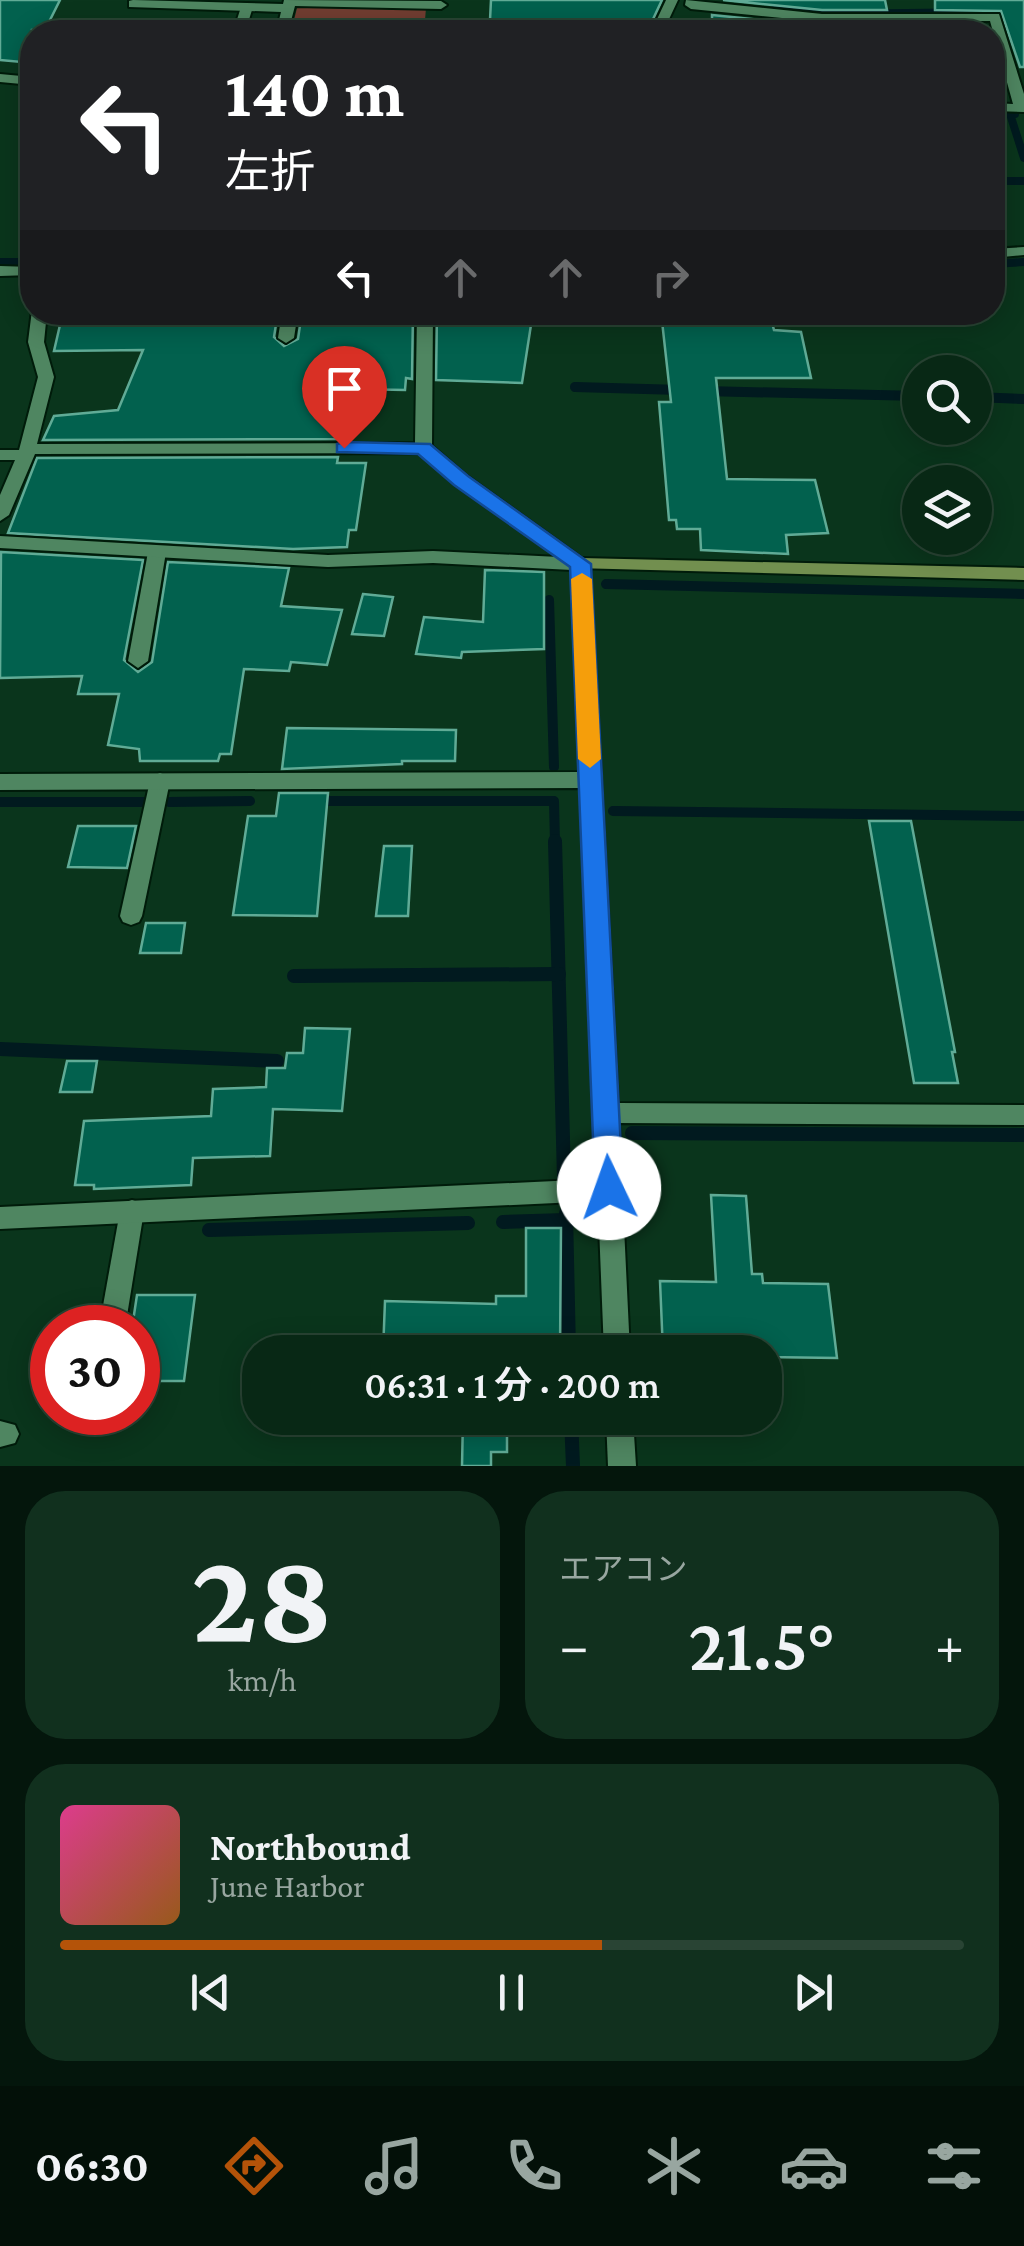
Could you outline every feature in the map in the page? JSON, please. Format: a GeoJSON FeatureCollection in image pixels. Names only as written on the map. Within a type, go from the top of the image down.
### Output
{"type":"FeatureCollection","features":[{"type":"Feature","properties":{"kind":"street"},"geometry":{"type":"LineString","coordinates":[[692,0],[690,6],[822,18],[996,20]]}},
{"type":"Feature","properties":{"kind":"street"},"geometry":{"type":"LineString","coordinates":[[133,4],[247,7],[442,2]]}},
{"type":"Feature","properties":{"kind":"street"},"geometry":{"type":"LineString","coordinates":[[243,20],[247,7]]}},
{"type":"Feature","properties":{"kind":"street"},"geometry":{"type":"LineString","coordinates":[[1005,51],[1022,108]]}},
{"type":"Feature","properties":{"kind":"street"},"geometry":{"type":"LineString","coordinates":[[0,515],[27,452],[46,377],[36,342],[38,325]]}},
{"type":"Feature","properties":{"kind":"street"},"geometry":{"type":"LineString","coordinates":[[286,338],[288,325]]}},
{"type":"Feature","properties":{"kind":"street"},"geometry":{"type":"LineString","coordinates":[[423,448],[425,325]]}},
{"type":"Feature","properties":{"kind":"street"},"geometry":{"type":"LineString","coordinates":[[0,455],[423,448],[461,480],[581,564]]}},
{"type":"Feature","properties":{"kind":"street"},"geometry":{"type":"LineString","coordinates":[[0,542],[308,560],[433,556],[581,564],[1024,574]]}},
{"type":"Feature","properties":{"kind":"street"},"geometry":{"type":"LineString","coordinates":[[138,662],[157,552]]}},
{"type":"Feature","properties":{"kind":"street"},"geometry":{"type":"LineString","coordinates":[[581,564],[616,1335]]}},
{"type":"Feature","properties":{"kind":"street"},"geometry":{"type":"LineString","coordinates":[[0,782],[590,780]]}},
{"type":"Feature","properties":{"kind":"street"},"geometry":{"type":"LineString","coordinates":[[131,916],[160,781]]}},
{"type":"Feature","properties":{"kind":"street"},"geometry":{"type":"LineString","coordinates":[[606,1113],[1024,1115]]}},
{"type":"Feature","properties":{"kind":"street"},"geometry":{"type":"LineString","coordinates":[[0,1218],[609,1188]]}},
{"type":"Feature","properties":{"kind":"street"},"geometry":{"type":"LineString","coordinates":[[116,1305],[132,1211]]}},
{"type":"Feature","properties":{"kind":"street"},"geometry":{"type":"LineString","coordinates":[[621,1435],[622,1466]]}},
{"type":"Feature","properties":{"kind":"shaded area"},"geometry":{"type":"Polygon","coordinates":[[[297,8],[426,8],[425,20],[294,20],[297,8]]]}},
{"type":"Feature","properties":{"kind":"building"},"geometry":{"type":"Polygon","coordinates":[[[0,0],[60,0],[50,20],[20,20],[20,62],[0,60],[0,0]]]}},
{"type":"Feature","properties":{"kind":"building"},"geometry":{"type":"Polygon","coordinates":[[[491,0],[662,0],[653,20],[490,20],[491,0]]]}},
{"type":"Feature","properties":{"kind":"building"},"geometry":{"type":"Polygon","coordinates":[[[723,0],[885,0],[887,10],[822,10],[723,0]]]}},
{"type":"Feature","properties":{"kind":"building"},"geometry":{"type":"Polygon","coordinates":[[[935,0],[1024,0],[1024,67],[1020,67],[1001,11],[935,10],[935,0]]]}},
{"type":"Feature","properties":{"kind":"building"},"geometry":{"type":"Polygon","coordinates":[[[712,15],[762,20],[712,20],[712,15]]]}},
{"type":"Feature","properties":{"kind":"building"},"geometry":{"type":"Polygon","coordinates":[[[60,325],[276,325],[274,337],[284,346],[298,339],[300,325],[413,325],[412,379],[406,378],[405,390],[352,389],[345,394],[340,439],[43,440],[54,416],[118,410],[143,350],[54,351],[60,325]]]}},
{"type":"Feature","properties":{"kind":"building"},"geometry":{"type":"Polygon","coordinates":[[[437,325],[531,325],[522,383],[436,380],[437,325]]]}},
{"type":"Feature","properties":{"kind":"building"},"geometry":{"type":"Polygon","coordinates":[[[662,325],[773,325],[774,330],[801,332],[811,378],[716,378],[727,479],[815,480],[828,533],[786,535],[788,554],[701,550],[700,529],[677,529],[676,520],[669,520],[659,402],[671,402],[662,325]]]}},
{"type":"Feature","properties":{"kind":"building"},"geometry":{"type":"Polygon","coordinates":[[[338,457],[337,463],[366,463],[356,530],[349,530],[347,547],[293,549],[8,533],[37,458],[338,457]]]}},
{"type":"Feature","properties":{"kind":"building"},"geometry":{"type":"Polygon","coordinates":[[[1,552],[143,560],[124,660],[138,672],[152,662],[168,562],[289,568],[281,606],[342,610],[327,665],[291,662],[289,671],[244,669],[231,754],[220,754],[218,761],[140,761],[139,749],[108,745],[119,694],[78,694],[82,676],[0,678],[1,552]]]}},
{"type":"Feature","properties":{"kind":"building"},"geometry":{"type":"Polygon","coordinates":[[[485,570],[544,572],[544,649],[462,652],[461,658],[416,654],[424,617],[483,622],[485,570]]]}},
{"type":"Feature","properties":{"kind":"building"},"geometry":{"type":"Polygon","coordinates":[[[363,594],[393,597],[384,636],[352,634],[363,594]]]}},
{"type":"Feature","properties":{"kind":"building"},"geometry":{"type":"Polygon","coordinates":[[[287,728],[456,730],[455,761],[282,769],[287,728]]]}},
{"type":"Feature","properties":{"kind":"building"},"geometry":{"type":"Polygon","coordinates":[[[279,793],[328,793],[317,916],[233,915],[248,816],[276,816],[279,793]]]}},
{"type":"Feature","properties":{"kind":"building"},"geometry":{"type":"Polygon","coordinates":[[[869,821],[911,821],[958,1083],[914,1083],[869,821]]]}},
{"type":"Feature","properties":{"kind":"building"},"geometry":{"type":"Polygon","coordinates":[[[78,826],[136,826],[127,868],[68,867],[78,826]]]}},
{"type":"Feature","properties":{"kind":"building"},"geometry":{"type":"Polygon","coordinates":[[[384,846],[412,846],[408,916],[376,916],[384,846]]]}},
{"type":"Feature","properties":{"kind":"building"},"geometry":{"type":"Polygon","coordinates":[[[146,923],[185,923],[181,953],[140,953],[146,923]]]}},
{"type":"Feature","properties":{"kind":"building"},"geometry":{"type":"Polygon","coordinates":[[[305,1028],[350,1029],[342,1111],[273,1109],[270,1156],[193,1158],[191,1185],[94,1189],[94,1185],[75,1185],[84,1121],[211,1116],[213,1089],[266,1087],[267,1068],[285,1068],[287,1053],[303,1053],[305,1028]]]}},
{"type":"Feature","properties":{"kind":"building"},"geometry":{"type":"Polygon","coordinates":[[[67,1061],[97,1061],[92,1092],[60,1092],[67,1061]]]}},
{"type":"Feature","properties":{"kind":"building"},"geometry":{"type":"Polygon","coordinates":[[[711,1195],[746,1196],[752,1274],[762,1274],[763,1283],[828,1284],[837,1358],[782,1357],[782,1335],[662,1335],[660,1281],[716,1282],[711,1195]]]}},
{"type":"Feature","properties":{"kind":"building"},"geometry":{"type":"Polygon","coordinates":[[[526,1228],[561,1228],[560,1335],[384,1335],[385,1301],[496,1304],[496,1296],[526,1296],[526,1228]]]}},
{"type":"Feature","properties":{"kind":"building"},"geometry":{"type":"Polygon","coordinates":[[[137,1295],[195,1295],[184,1381],[160,1381],[160,1305],[135,1305],[137,1295]]]}},
{"type":"Feature","properties":{"kind":"building"},"geometry":{"type":"Polygon","coordinates":[[[463,1435],[507,1435],[507,1452],[491,1452],[491,1466],[462,1466],[463,1435]]]}},
{"type":"Feature","properties":{"kind":"waterway"},"geometry":{"type":"LineString","coordinates":[[775,9],[825,14],[989,12],[995,9],[993,0]]}},
{"type":"Feature","properties":{"kind":"waterway"},"geometry":{"type":"LineString","coordinates":[[1015,114],[1010,114],[1024,158]]}},
{"type":"Feature","properties":{"kind":"waterway"},"geometry":{"type":"LineString","coordinates":[[1005,181],[1024,181]]}},
{"type":"Feature","properties":{"kind":"waterway"},"geometry":{"type":"LineString","coordinates":[[0,262],[20,262]]}},
{"type":"Feature","properties":{"kind":"waterway"},"geometry":{"type":"LineString","coordinates":[[1005,263],[1024,262]]}},
{"type":"Feature","properties":{"kind":"waterway"},"geometry":{"type":"LineString","coordinates":[[575,387],[681,390]]}},
{"type":"Feature","properties":{"kind":"waterway"},"geometry":{"type":"LineString","coordinates":[[704,391],[902,396]]}},
{"type":"Feature","properties":{"kind":"waterway"},"geometry":{"type":"LineString","coordinates":[[992,398],[1024,399]]}},
{"type":"Feature","properties":{"kind":"waterway"},"geometry":{"type":"LineString","coordinates":[[606,584],[1024,594]]}},
{"type":"Feature","properties":{"kind":"waterway"},"geometry":{"type":"LineString","coordinates":[[549,600],[554,767]]}},
{"type":"Feature","properties":{"kind":"waterway"},"geometry":{"type":"LineString","coordinates":[[169,802],[250,801]]}},
{"type":"Feature","properties":{"kind":"waterway"},"geometry":{"type":"LineString","coordinates":[[319,801],[554,801],[555,843]]}},
{"type":"Feature","properties":{"kind":"waterway"},"geometry":{"type":"LineString","coordinates":[[0,802],[145,802]]}},
{"type":"Feature","properties":{"kind":"waterway"},"geometry":{"type":"LineString","coordinates":[[613,811],[1024,816]]}},
{"type":"Feature","properties":{"kind":"waterway"},"geometry":{"type":"LineString","coordinates":[[555,841],[559,974]]}},
{"type":"Feature","properties":{"kind":"waterway"},"geometry":{"type":"LineString","coordinates":[[294,976],[559,974]]}},
{"type":"Feature","properties":{"kind":"waterway"},"geometry":{"type":"LineString","coordinates":[[559,974],[564,1177]]}},
{"type":"Feature","properties":{"kind":"waterway"},"geometry":{"type":"LineString","coordinates":[[0,1049],[277,1061]]}},
{"type":"Feature","properties":{"kind":"waterway"},"geometry":{"type":"LineString","coordinates":[[632,1133],[1024,1135]]}},
{"type":"Feature","properties":{"kind":"waterway"},"geometry":{"type":"LineString","coordinates":[[566,1213],[569,1335]]}},
{"type":"Feature","properties":{"kind":"waterway"},"geometry":{"type":"LineString","coordinates":[[503,1222],[566,1220]]}},
{"type":"Feature","properties":{"kind":"waterway"},"geometry":{"type":"LineString","coordinates":[[209,1230],[468,1223]]}},
{"type":"Feature","properties":{"kind":"waterway"},"geometry":{"type":"LineString","coordinates":[[572,1435],[573,1466]]}},
{"type":"Feature","properties":{"kind":"slow traffic"},"geometry":{"type":"LineString","coordinates":[[582,579],[590,759]]}},
{"type":"Feature","properties":{"kind":"route"},"geometry":{"type":"LineString","coordinates":[[344,448],[423,448],[461,480],[581,564],[609,1188]]}}]}
